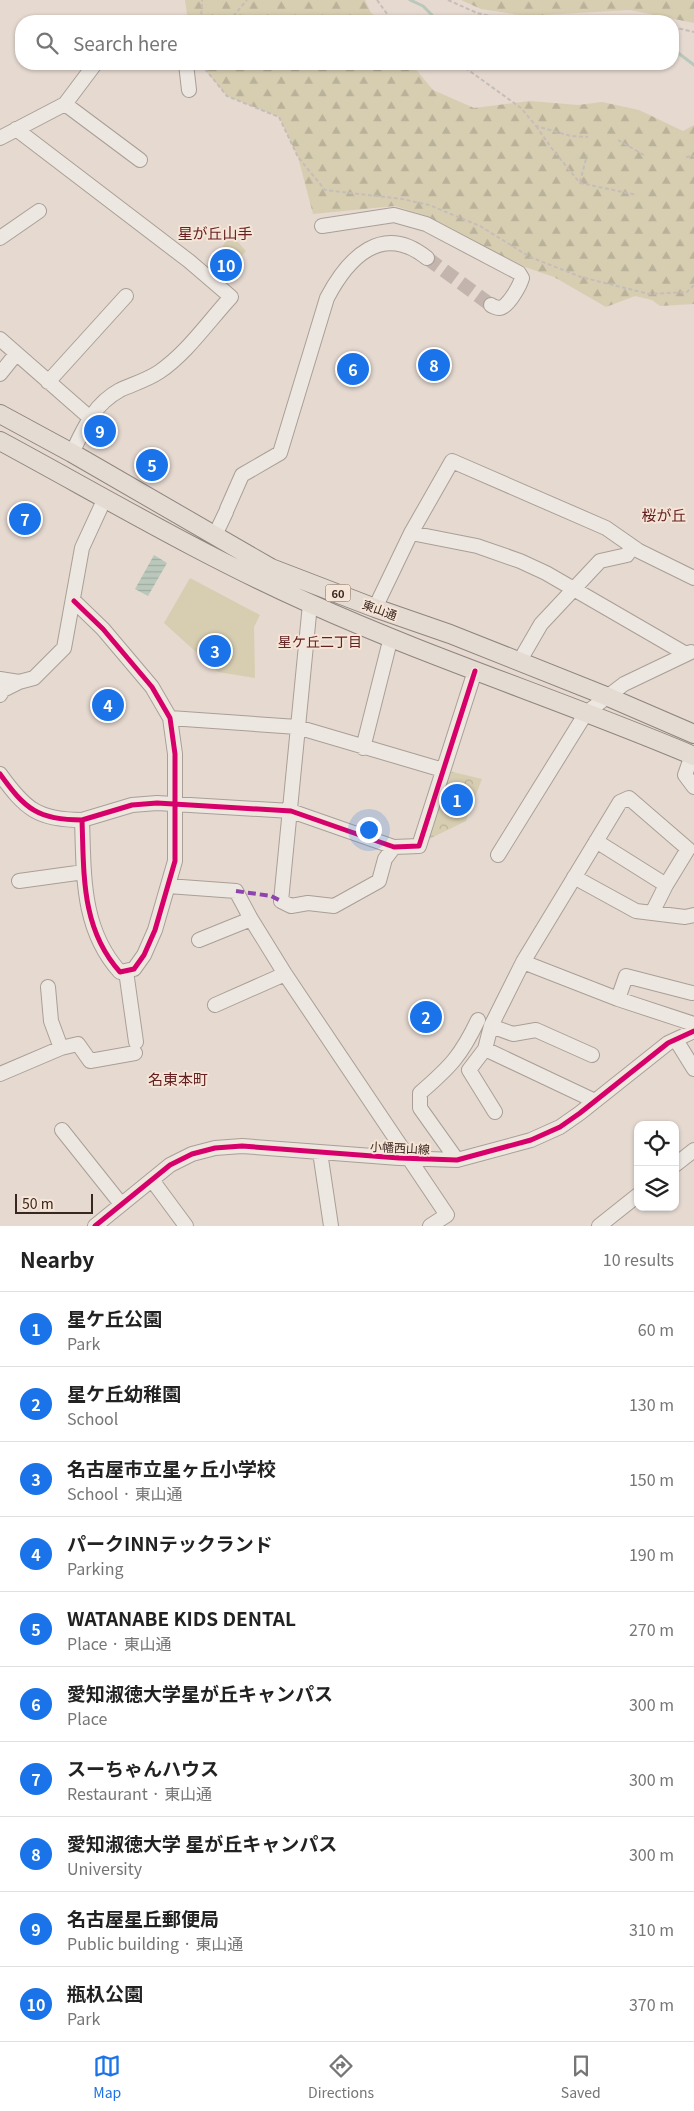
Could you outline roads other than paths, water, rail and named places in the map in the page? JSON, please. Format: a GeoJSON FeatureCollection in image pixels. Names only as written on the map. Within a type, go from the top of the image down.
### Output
{"type":"FeatureCollection","features":[{"type":"Feature","properties":{"kind":"main road","name":"東山通"},"geometry":{"type":"LineString","coordinates":[[0,414],[72,453],[271,568],[606,696],[694,734]]}},
{"type":"Feature","properties":{"kind":"main road","name":"東山通"},"geometry":{"type":"LineString","coordinates":[[0,441],[235,569],[310,604],[475,671],[693,755]]}},
{"type":"Feature","properties":{"kind":"street"},"geometry":{"type":"LineString","coordinates":[[0,138],[65,104],[90,70]]}},
{"type":"Feature","properties":{"kind":"street"},"geometry":{"type":"LineString","coordinates":[[187,70],[189,90]]}},
{"type":"Feature","properties":{"kind":"street"},"geometry":{"type":"LineString","coordinates":[[65,104],[140,160]]}},
{"type":"Feature","properties":{"kind":"street"},"geometry":{"type":"LineString","coordinates":[[16,129],[189,261],[231,297],[172,361],[159,372],[120,390],[103,402],[89,417],[72,453]]}},
{"type":"Feature","properties":{"kind":"street"},"geometry":{"type":"LineString","coordinates":[[2,233],[39,211]]}},
{"type":"Feature","properties":{"kind":"street"},"geometry":{"type":"LineString","coordinates":[[322,226],[394,215],[426,224],[519,273],[522,278],[520,285],[504,306],[498,308],[490,306]]}},
{"type":"Feature","properties":{"kind":"street"},"geometry":{"type":"LineString","coordinates":[[215,535],[242,475],[280,453],[326,298],[338,277],[349,263],[363,251],[384,244],[404,246],[418,250],[427,258]]}},
{"type":"Feature","properties":{"kind":"street"},"geometry":{"type":"LineString","coordinates":[[48,382],[126,296]]}},
{"type":"Feature","properties":{"kind":"street"},"geometry":{"type":"LineString","coordinates":[[0,339],[89,417]]}},
{"type":"Feature","properties":{"kind":"street"},"geometry":{"type":"LineString","coordinates":[[0,374],[16,354]]}},
{"type":"Feature","properties":{"kind":"street"},"geometry":{"type":"LineString","coordinates":[[375,608],[411,533],[452,461],[606,528],[632,546],[694,578]]}},
{"type":"Feature","properties":{"kind":"street"},"geometry":{"type":"LineString","coordinates":[[0,695],[3,690],[19,682],[34,678],[64,648],[74,601],[82,548],[105,498]]}},
{"type":"Feature","properties":{"kind":"street"},"geometry":{"type":"LineString","coordinates":[[411,533],[477,546],[546,572],[574,590],[690,653]]}},
{"type":"Feature","properties":{"kind":"street"},"geometry":{"type":"LineString","coordinates":[[519,662],[541,624],[600,561],[627,555],[632,546]]}},
{"type":"Feature","properties":{"kind":"street"},"geometry":{"type":"LineString","coordinates":[[74,601],[103,629],[152,687],[170,718],[174,754],[175,861],[155,930],[144,955],[134,969],[120,972],[111,962],[95,930],[88,910],[82,820]]}},
{"type":"Feature","properties":{"kind":"street"},"geometry":{"type":"LineString","coordinates":[[310,604],[281,901],[291,906],[308,903],[334,906],[379,881],[385,859],[394,846]]}},
{"type":"Feature","properties":{"kind":"street"},"geometry":{"type":"LineString","coordinates":[[363,748],[391,637]]}},
{"type":"Feature","properties":{"kind":"street"},"geometry":{"type":"LineString","coordinates":[[498,856],[586,713],[624,684],[690,653]]}},
{"type":"Feature","properties":{"kind":"street"},"geometry":{"type":"LineString","coordinates":[[0,774],[15,795],[42,816],[61,820],[82,820],[132,805],[156,803],[291,812],[394,846],[419,846],[475,671]]}},
{"type":"Feature","properties":{"kind":"street"},"geometry":{"type":"LineString","coordinates":[[0,679],[19,682]]}},
{"type":"Feature","properties":{"kind":"street"},"geometry":{"type":"LineString","coordinates":[[170,718],[297,727],[443,770]]}},
{"type":"Feature","properties":{"kind":"street"},"geometry":{"type":"LineString","coordinates":[[693,755],[685,775],[694,787]]}},
{"type":"Feature","properties":{"kind":"street"},"geometry":{"type":"LineString","coordinates":[[457,1160],[420,1108],[420,1093],[449,1068],[485,1023],[620,802],[629,798],[688,849],[666,885],[652,913]]}},
{"type":"Feature","properties":{"kind":"street"},"geometry":{"type":"LineString","coordinates":[[596,841],[666,885]]}},
{"type":"Feature","properties":{"kind":"street"},"geometry":{"type":"LineString","coordinates":[[19,881],[84,872]]}},
{"type":"Feature","properties":{"kind":"street"},"geometry":{"type":"LineString","coordinates":[[574,877],[636,911],[685,917],[694,915]]}},
{"type":"Feature","properties":{"kind":"street"},"geometry":{"type":"LineString","coordinates":[[168,886],[236,891],[251,919],[286,974],[447,1215],[430,1226]]}},
{"type":"Feature","properties":{"kind":"street"},"geometry":{"type":"LineString","coordinates":[[199,940],[251,919]]}},
{"type":"Feature","properties":{"kind":"street"},"geometry":{"type":"LineString","coordinates":[[523,962],[618,999],[694,1024]]}},
{"type":"Feature","properties":{"kind":"street"},"geometry":{"type":"LineString","coordinates":[[0,1074],[61,1048],[78,1044],[90,1061],[135,1047],[126,971]]}},
{"type":"Feature","properties":{"kind":"street"},"geometry":{"type":"LineString","coordinates":[[215,1005],[286,974]]}},
{"type":"Feature","properties":{"kind":"street"},"geometry":{"type":"LineString","coordinates":[[618,999],[626,976],[692,993]]}},
{"type":"Feature","properties":{"kind":"street"},"geometry":{"type":"LineString","coordinates":[[48,987],[51,1021],[61,1048]]}},
{"type":"Feature","properties":{"kind":"street"},"geometry":{"type":"LineString","coordinates":[[485,1023],[484,1048],[469,1070],[495,1112]]}},
{"type":"Feature","properties":{"kind":"street"},"geometry":{"type":"LineString","coordinates":[[485,1023],[513,1034],[536,1030],[592,1055]]}},
{"type":"Feature","properties":{"kind":"street","name":"小幡西山線"},"geometry":{"type":"LineString","coordinates":[[95,1226],[170,1165],[192,1154],[215,1148],[242,1146],[457,1160],[530,1140],[560,1127],[651,1056],[676,1040],[694,1032]]}},
{"type":"Feature","properties":{"kind":"street"},"geometry":{"type":"LineString","coordinates":[[676,1040],[694,1069]]}},
{"type":"Feature","properties":{"kind":"street"},"geometry":{"type":"LineString","coordinates":[[484,1048],[595,1101]]}},
{"type":"Feature","properties":{"kind":"street"},"geometry":{"type":"LineString","coordinates":[[62,1130],[121,1204]]}},
{"type":"Feature","properties":{"kind":"street"},"geometry":{"type":"LineString","coordinates":[[679,1162],[694,1150]]}},
{"type":"Feature","properties":{"kind":"street"},"geometry":{"type":"LineString","coordinates":[[320,1152],[331,1226]]}},
{"type":"Feature","properties":{"kind":"street"},"geometry":{"type":"LineString","coordinates":[[152,1180],[186,1226]]}},
{"type":"Feature","properties":{"kind":"street"},"geometry":{"type":"LineString","coordinates":[[599,1226],[634,1198]]}},
{"type":"Feature","properties":{"kind":"waterway"},"geometry":{"type":"LineString","coordinates":[[410,0],[423,6],[432,15]]}},
{"type":"Feature","properties":{"kind":"waterway"},"geometry":{"type":"LineString","coordinates":[[679,54],[694,65]]}},
{"type":"Feature","properties":{"kind":"tunnel"},"geometry":{"type":"LineString","coordinates":[[427,258],[491,305]]}},
{"type":"Feature","properties":{"kind":"place","name":"瓶杁公園"},"geometry":{"type":"Point","coordinates":[226,265]}},
{"type":"Feature","properties":{"kind":"place","name":"愛知淑徳大学 星が丘キャンパス"},"geometry":{"type":"Point","coordinates":[434,365]}},
{"type":"Feature","properties":{"kind":"place","name":"愛知淑徳大学星が丘キャンパス"},"geometry":{"type":"Point","coordinates":[353,369]}},
{"type":"Feature","properties":{"kind":"place","name":"名古屋星丘郵便局"},"geometry":{"type":"Point","coordinates":[100,431]}},
{"type":"Feature","properties":{"kind":"place","name":"WATANABE KIDS DENTAL"},"geometry":{"type":"Point","coordinates":[152,465]}},
{"type":"Feature","properties":{"kind":"place","name":"スーちゃんハウス"},"geometry":{"type":"Point","coordinates":[25,519]}},
{"type":"Feature","properties":{"kind":"place","name":"名古屋市立星ヶ丘小学校"},"geometry":{"type":"Point","coordinates":[215,651]}},
{"type":"Feature","properties":{"kind":"place","name":"パークINNテックランド"},"geometry":{"type":"Point","coordinates":[108,705]}},
{"type":"Feature","properties":{"kind":"place","name":"星ケ丘公園"},"geometry":{"type":"Point","coordinates":[457,800]}},
{"type":"Feature","properties":{"kind":"place","name":"星ケ丘幼稚園"},"geometry":{"type":"Point","coordinates":[426,1017]}},
{"type":"Feature","properties":{"kind":"district","name":"星が丘山手"},"geometry":{"type":"Point","coordinates":[215,232]}},
{"type":"Feature","properties":{"kind":"district","name":"桜が丘"},"geometry":{"type":"Point","coordinates":[664,514]}},
{"type":"Feature","properties":{"kind":"district","name":"星ケ丘二丁目"},"geometry":{"type":"Point","coordinates":[320,641]}},
{"type":"Feature","properties":{"kind":"district","name":"名東本町"},"geometry":{"type":"Point","coordinates":[178,1078]}}]}
